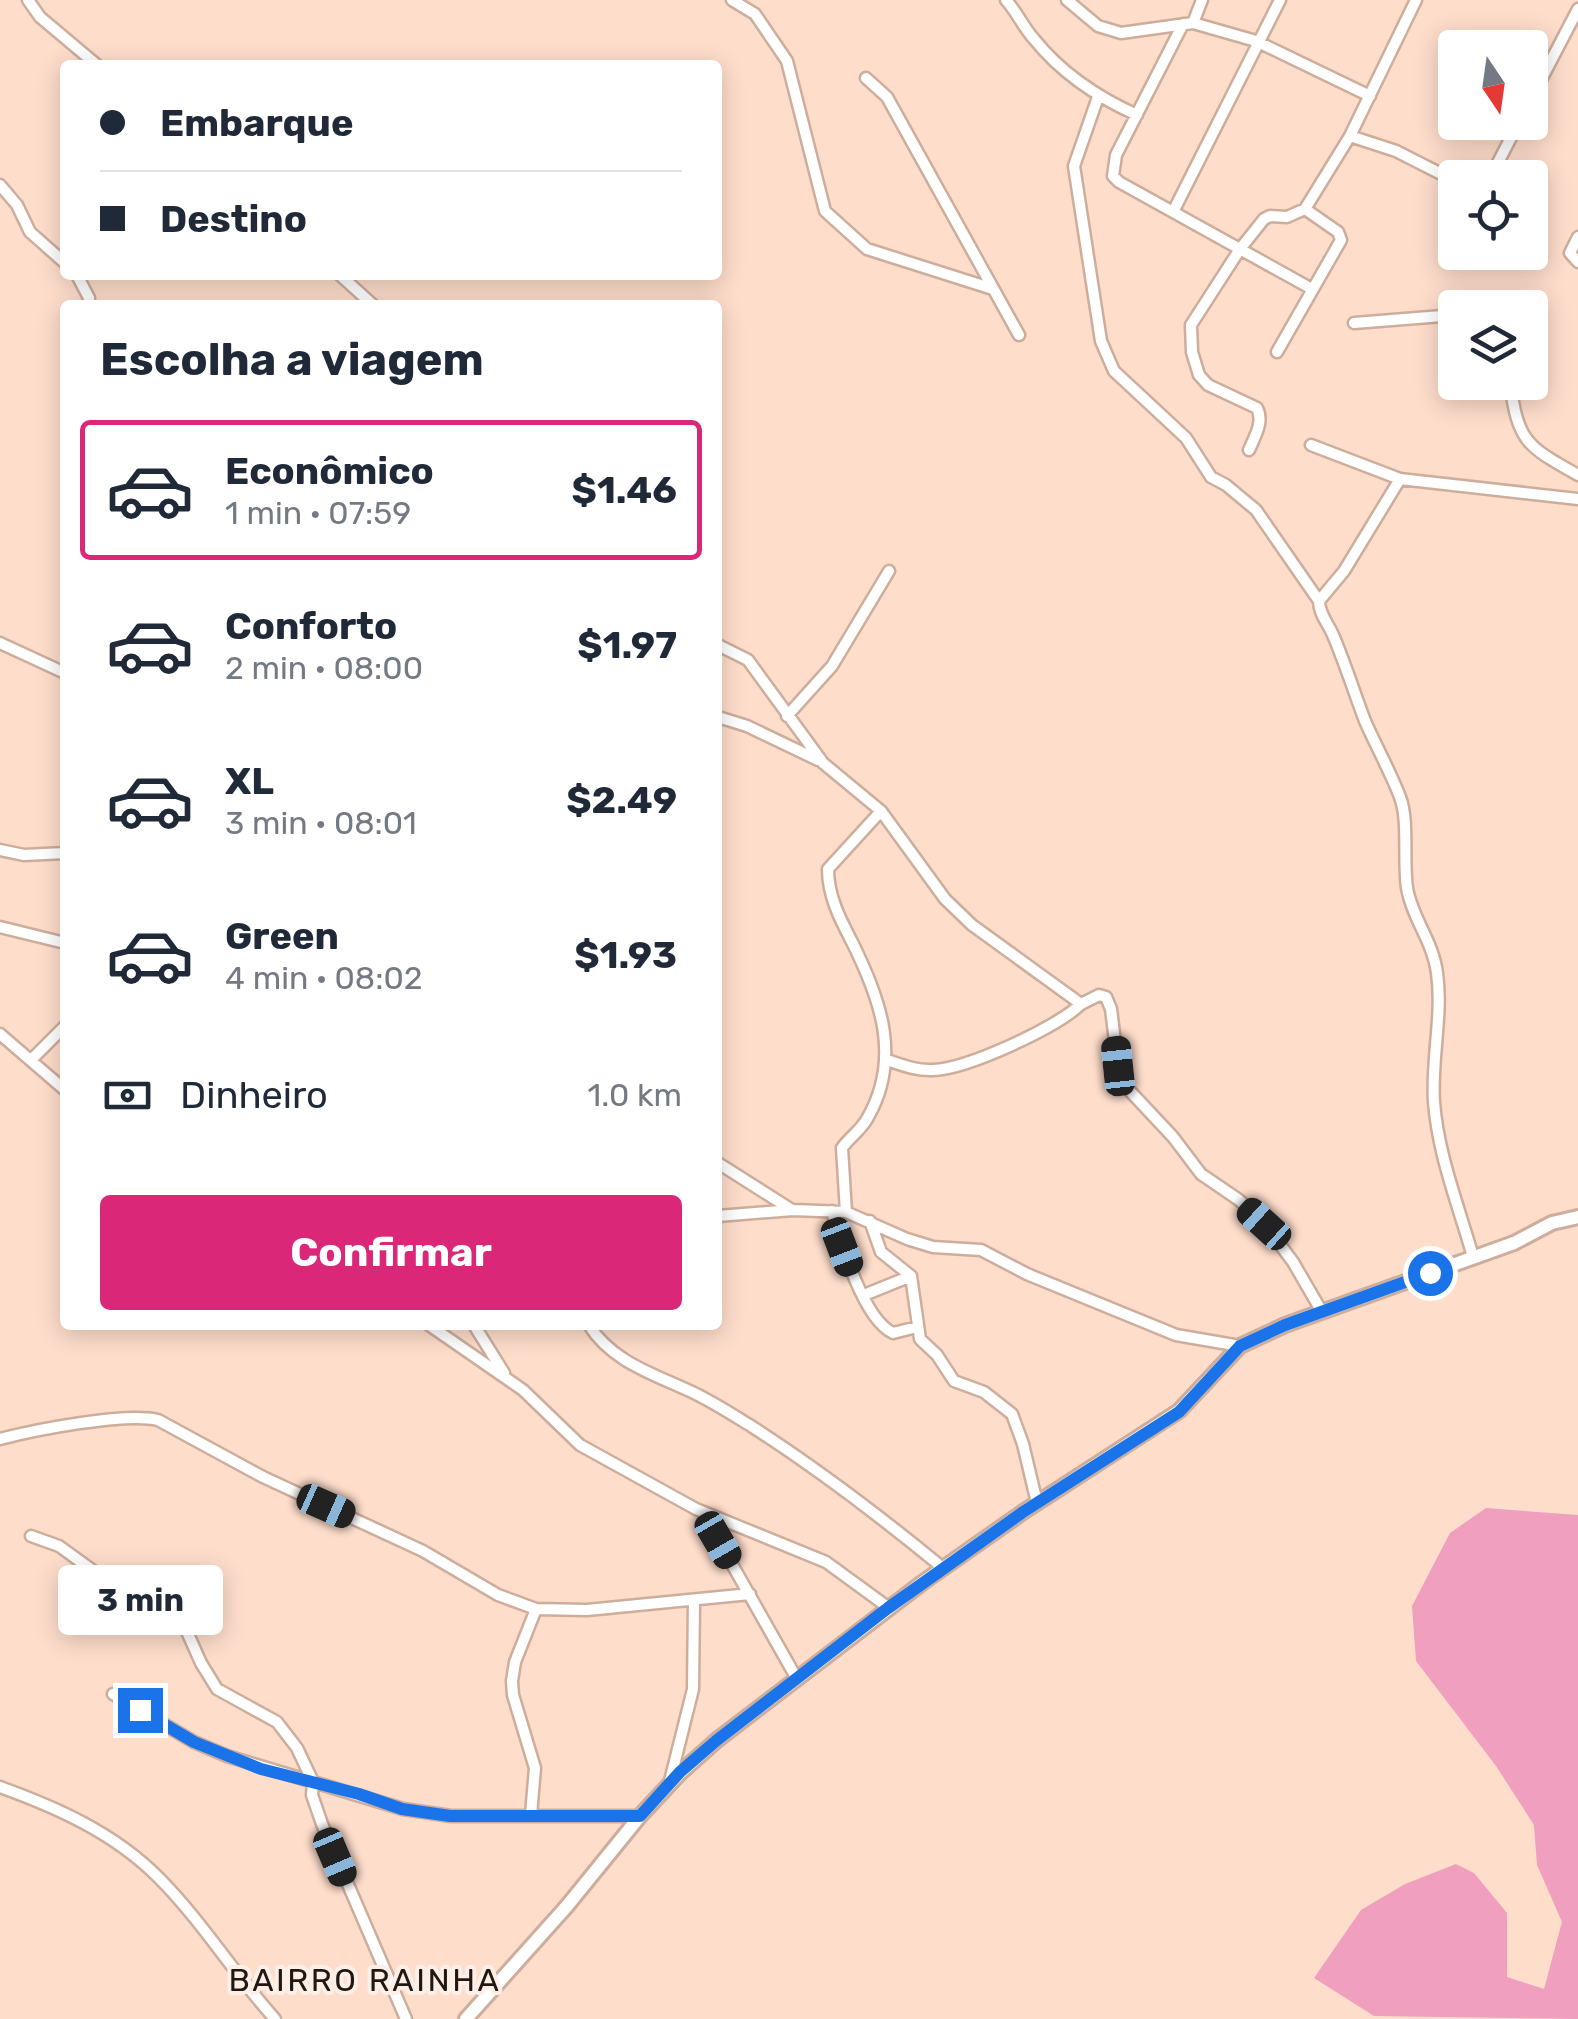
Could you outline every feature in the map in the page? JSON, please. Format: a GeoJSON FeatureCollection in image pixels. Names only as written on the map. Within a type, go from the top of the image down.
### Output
{"type":"FeatureCollection","features":[{"type":"Feature","properties":{"kind":"street"},"geometry":{"type":"LineString","coordinates":[[28,0],[40,17],[91,60]]}},
{"type":"Feature","properties":{"kind":"street"},"geometry":{"type":"LineString","coordinates":[[732,0],[754,14],[787,62],[825,211],[867,249],[993,289]]}},
{"type":"Feature","properties":{"kind":"street"},"geometry":{"type":"LineString","coordinates":[[1006,0],[1034,39],[1072,78],[1098,97],[1137,116]]}},
{"type":"Feature","properties":{"kind":"street"},"geometry":{"type":"LineString","coordinates":[[1067,0],[1098,26],[1121,34],[1188,23],[1256,42],[1370,96]]}},
{"type":"Feature","properties":{"kind":"street"},"geometry":{"type":"LineString","coordinates":[[1202,0],[1116,155],[1113,176],[1312,289]]}},
{"type":"Feature","properties":{"kind":"street"},"geometry":{"type":"LineString","coordinates":[[1174,210],[1280,0]]}},
{"type":"Feature","properties":{"kind":"street"},"geometry":{"type":"LineString","coordinates":[[1249,450],[1260,414],[1256,408],[1208,385],[1198,376],[1191,326],[1264,219],[1287,217],[1305,209],[1350,136],[1416,0]]}},
{"type":"Feature","properties":{"kind":"street"},"geometry":{"type":"LineString","coordinates":[[1548,66],[1578,9]]}},
{"type":"Feature","properties":{"kind":"street"},"geometry":{"type":"LineString","coordinates":[[866,78],[886,98],[1019,335]]}},
{"type":"Feature","properties":{"kind":"street"},"geometry":{"type":"LineString","coordinates":[[1098,97],[1074,166],[1108,360],[1114,371],[1186,438],[1211,477],[1256,510],[1319,600],[1319,609],[1332,632],[1403,808],[1408,891],[1437,970],[1437,1124],[1473,1257]]}},
{"type":"Feature","properties":{"kind":"street"},"geometry":{"type":"LineString","coordinates":[[1350,136],[1396,151],[1438,173]]}},
{"type":"Feature","properties":{"kind":"street"},"geometry":{"type":"LineString","coordinates":[[0,185],[17,204],[30,232],[60,259]]}},
{"type":"Feature","properties":{"kind":"street"},"geometry":{"type":"LineString","coordinates":[[1278,352],[1340,236],[1305,209]]}},
{"type":"Feature","properties":{"kind":"street"},"geometry":{"type":"LineString","coordinates":[[1578,237],[1570,253],[1578,262]]}},
{"type":"Feature","properties":{"kind":"street"},"geometry":{"type":"LineString","coordinates":[[346,280],[368,300]]}},
{"type":"Feature","properties":{"kind":"street"},"geometry":{"type":"LineString","coordinates":[[1354,323],[1438,316]]}},
{"type":"Feature","properties":{"kind":"street"},"geometry":{"type":"LineString","coordinates":[[1512,400],[1514,415],[1528,445],[1578,475]]}},
{"type":"Feature","properties":{"kind":"street"},"geometry":{"type":"LineString","coordinates":[[1311,445],[1400,479],[1578,499]]}},
{"type":"Feature","properties":{"kind":"street"},"geometry":{"type":"LineString","coordinates":[[1319,600],[1344,571],[1400,479]]}},
{"type":"Feature","properties":{"kind":"street"},"geometry":{"type":"LineString","coordinates":[[787,716],[832,666],[889,571]]}},
{"type":"Feature","properties":{"kind":"street"},"geometry":{"type":"LineString","coordinates":[[0,643],[60,671]]}},
{"type":"Feature","properties":{"kind":"street"},"geometry":{"type":"LineString","coordinates":[[722,647],[748,660],[823,763]]}},
{"type":"Feature","properties":{"kind":"street"},"geometry":{"type":"LineString","coordinates":[[722,718],[747,726],[823,763],[882,811],[945,898],[972,925],[1081,1004]]}},
{"type":"Feature","properties":{"kind":"street"},"geometry":{"type":"LineString","coordinates":[[846,1212],[842,1148],[868,1118],[887,1060],[882,1012],[837,914],[828,882],[830,863],[882,811]]}},
{"type":"Feature","properties":{"kind":"street"},"geometry":{"type":"LineString","coordinates":[[0,850],[24,855],[60,853]]}},
{"type":"Feature","properties":{"kind":"street"},"geometry":{"type":"LineString","coordinates":[[0,927],[60,942]]}},
{"type":"Feature","properties":{"kind":"street"},"geometry":{"type":"LineString","coordinates":[[887,1060],[912,1069],[944,1070],[1042,1031],[1066,1019],[1081,1004],[1099,995],[1106,996],[1118,1066],[1129,1090],[1201,1174],[1239,1200],[1264,1224],[1293,1262],[1322,1312]]}},
{"type":"Feature","properties":{"kind":"street"},"geometry":{"type":"LineString","coordinates":[[30,1060],[60,1031]]}},
{"type":"Feature","properties":{"kind":"street"},"geometry":{"type":"LineString","coordinates":[[0,1034],[60,1086]]}},
{"type":"Feature","properties":{"kind":"street"},"geometry":{"type":"LineString","coordinates":[[722,1166],[793,1210]]}},
{"type":"Feature","properties":{"kind":"street"},"geometry":{"type":"LineString","coordinates":[[722,1216],[793,1210],[846,1212],[920,1243],[982,1250],[1096,1304],[1176,1335],[1240,1346]]}},
{"type":"Feature","properties":{"kind":"street"},"geometry":{"type":"LineString","coordinates":[[832,1212],[842,1247],[864,1295],[887,1331],[917,1328]]}},
{"type":"Feature","properties":{"kind":"street"},"geometry":{"type":"LineString","coordinates":[[466,2019],[567,1906],[640,1816],[717,1740],[943,1568],[1179,1412],[1240,1346],[1578,1216]]}},
{"type":"Feature","properties":{"kind":"street"},"geometry":{"type":"LineString","coordinates":[[870,1221],[880,1252],[911,1276],[917,1328],[924,1346],[936,1355],[954,1382],[984,1392],[1012,1414],[1037,1503]]}},
{"type":"Feature","properties":{"kind":"street"},"geometry":{"type":"LineString","coordinates":[[864,1295],[911,1276]]}},
{"type":"Feature","properties":{"kind":"street"},"geometry":{"type":"LineString","coordinates":[[436,1330],[523,1390],[580,1445],[703,1512],[826,1562],[888,1608]]}},
{"type":"Feature","properties":{"kind":"street"},"geometry":{"type":"LineString","coordinates":[[477,1330],[507,1378]]}},
{"type":"Feature","properties":{"kind":"street"},"geometry":{"type":"LineString","coordinates":[[593,1330],[606,1345],[639,1368],[716,1404],[755,1428],[867,1506],[943,1568]]}},
{"type":"Feature","properties":{"kind":"street"},"geometry":{"type":"LineString","coordinates":[[0,1439],[98,1422],[158,1420],[250,1470],[423,1550],[498,1595],[536,1609],[588,1610],[750,1594]]}},
{"type":"Feature","properties":{"kind":"street"},"geometry":{"type":"LineString","coordinates":[[703,1512],[797,1680]]}},
{"type":"Feature","properties":{"kind":"street"},"geometry":{"type":"LineString","coordinates":[[32,1536],[60,1546],[129,1591],[176,1606],[210,1680],[224,1694],[278,1722],[297,1748],[313,1782],[312,1795],[322,1824],[406,2019]]}},
{"type":"Feature","properties":{"kind":"street"},"geometry":{"type":"LineString","coordinates":[[668,1785],[693,1689],[694,1601]]}},
{"type":"Feature","properties":{"kind":"street"},"geometry":{"type":"LineString","coordinates":[[531,1815],[535,1768],[512,1681],[515,1662],[536,1609]]}},
{"type":"Feature","properties":{"kind":"street"},"geometry":{"type":"LineString","coordinates":[[113,1694],[194,1742],[261,1769],[428,1814],[640,1816]]}},
{"type":"Feature","properties":{"kind":"street"},"geometry":{"type":"LineString","coordinates":[[0,1787],[50,1805],[91,1826],[157,1876],[276,2019]]}},
{"type":"Feature","properties":{"kind":"shaded area"},"geometry":{"type":"Polygon","coordinates":[[[1486,1508],[1578,1515],[1578,2019],[1374,2016],[1314,1978],[1361,1910],[1405,1884],[1456,1864],[1474,1873],[1507,1913],[1507,1977],[1544,1989],[1562,1922],[1537,1865],[1534,1825],[1496,1766],[1416,1661],[1412,1606],[1450,1533],[1486,1508]]]}},
{"type":"Feature","properties":{"kind":"district","name":"BAIRRO RAINHA"},"geometry":{"type":"Point","coordinates":[365,1980]}},
{"type":"Feature","properties":{"kind":"route"},"geometry":{"type":"LineString","coordinates":[[140,1710],[194,1742],[261,1769],[402,1809],[450,1816],[640,1816],[680,1772],[717,1740],[888,1608],[1023,1512],[1179,1412],[1240,1346],[1285,1325],[1430,1273]]}}]}
